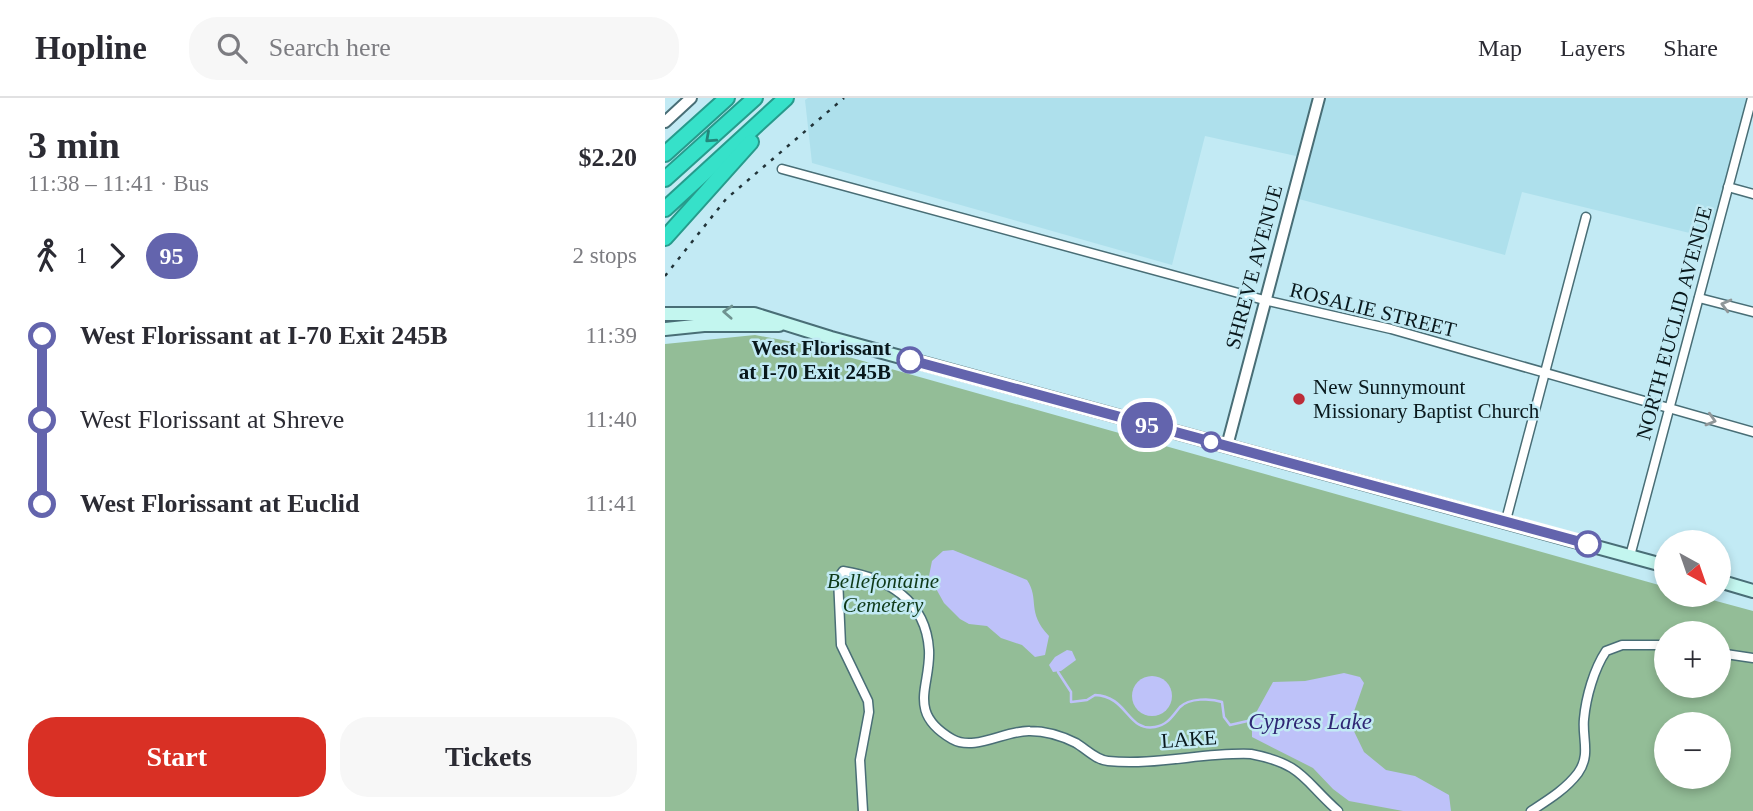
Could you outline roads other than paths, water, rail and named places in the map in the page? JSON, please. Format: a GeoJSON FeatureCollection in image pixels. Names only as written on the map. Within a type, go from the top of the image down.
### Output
{"type":"FeatureCollection","features":[{"type":"Feature","properties":{"kind":"highway"},"geometry":{"type":"LineString","coordinates":[[665,154],[726,98]]}},
{"type":"Feature","properties":{"kind":"highway"},"geometry":{"type":"LineString","coordinates":[[665,179],[755,98]]}},
{"type":"Feature","properties":{"kind":"highway"},"geometry":{"type":"LineString","coordinates":[[665,209],[786,98]]}},
{"type":"Feature","properties":{"kind":"highway"},"geometry":{"type":"LineString","coordinates":[[665,238],[755,138],[765,118]]}},
{"type":"Feature","properties":{"kind":"main road"},"geometry":{"type":"LineString","coordinates":[[665,314],[754,314],[1654,563]]}},
{"type":"Feature","properties":{"kind":"main road"},"geometry":{"type":"LineString","coordinates":[[665,329],[704,325],[790,325]]}},
{"type":"Feature","properties":{"kind":"main road"},"geometry":{"type":"LineString","coordinates":[[1731,585],[1753,591]]}},
{"type":"Feature","properties":{"kind":"street"},"geometry":{"type":"LineString","coordinates":[[665,122],[691,98]]}},
{"type":"Feature","properties":{"kind":"street","name":"SHREVE AVENUE"},"geometry":{"type":"LineString","coordinates":[[1227,446],[1319,98]]}},
{"type":"Feature","properties":{"kind":"street","name":"NORTH EUCLID AVENUE"},"geometry":{"type":"LineString","coordinates":[[1630,556],[1752,98]]}},
{"type":"Feature","properties":{"kind":"street","name":"ROSALIE STREET"},"geometry":{"type":"LineString","coordinates":[[782,169],[1264,300],[1391,328],[1753,432]]}},
{"type":"Feature","properties":{"kind":"street"},"geometry":{"type":"LineString","coordinates":[[1728,187],[1753,194]]}},
{"type":"Feature","properties":{"kind":"street"},"geometry":{"type":"LineString","coordinates":[[1506,520],[1586,217]]}},
{"type":"Feature","properties":{"kind":"street"},"geometry":{"type":"LineString","coordinates":[[1699,298],[1753,312]]}},
{"type":"Feature","properties":{"kind":"street","name":"LAKE"},"geometry":{"type":"LineString","coordinates":[[863,811],[860,760],[869,712],[868,701],[841,645],[839,573],[877,578],[890,584],[913,607],[927,634],[929,652],[922,695],[926,710],[938,727],[954,740],[976,742],[1010,733],[1042,732],[1073,742],[1107,761],[1235,753],[1269,758],[1302,773],[1338,811]]}},
{"type":"Feature","properties":{"kind":"street"},"geometry":{"type":"LineString","coordinates":[[1531,811],[1565,787],[1579,771],[1587,745],[1584,724],[1597,667],[1606,651],[1622,645],[1654,645]]}},
{"type":"Feature","properties":{"kind":"street"},"geometry":{"type":"LineString","coordinates":[[1731,655],[1753,659]]}},
{"type":"Feature","properties":{"kind":"water"},"geometry":{"type":"Polygon","coordinates":[[[953,550],[1027,580],[1033,593],[1035,613],[1049,636],[1045,655],[1035,657],[1022,645],[1001,638],[987,626],[969,624],[944,603],[929,576],[932,561],[943,551],[953,550]]]}},
{"type":"Feature","properties":{"kind":"water"},"geometry":{"type":"Polygon","coordinates":[[[1067,650],[1072,651],[1076,660],[1061,671],[1053,672],[1049,665],[1055,657],[1067,650]]]}},
{"type":"Feature","properties":{"kind":"water","name":"Cypress Lake"},"geometry":{"type":"Polygon","coordinates":[[[1344,673],[1360,677],[1364,683],[1350,723],[1364,752],[1386,770],[1415,776],[1449,795],[1451,811],[1403,811],[1349,801],[1313,768],[1252,737],[1252,720],[1273,682],[1305,681],[1344,673]]]}},
{"type":"Feature","properties":{"kind":"water"},"geometry":{"type":"Polygon","coordinates":[[[1152,676],[1166,682],[1172,696],[1166,710],[1152,716],[1138,710],[1132,696],[1138,682],[1152,676]]]}},
{"type":"Feature","properties":{"kind":"waterway"},"geometry":{"type":"LineString","coordinates":[[1058,672],[1071,692],[1071,702],[1087,700],[1095,695],[1106,697],[1114,701],[1138,724],[1146,727],[1163,724],[1184,704],[1200,700],[1222,702],[1224,717],[1230,725],[1252,720]]}},
{"type":"Feature","properties":{"kind":"railway"},"geometry":{"type":"LineString","coordinates":[[665,276],[726,199],[844,98]]}},
{"type":"Feature","properties":{"kind":"place","name":"West Florissant at I-70 Exit 245B"},"geometry":{"type":"Point","coordinates":[910,360]}},
{"type":"Feature","properties":{"kind":"place","name":"New Sunnymount Missionary Baptist Church"},"geometry":{"type":"Point","coordinates":[1299,399]}},
{"type":"Feature","properties":{"kind":"park label","name":"Bellefontaine Cemetery"},"geometry":{"type":"Point","coordinates":[883,593]}}]}
